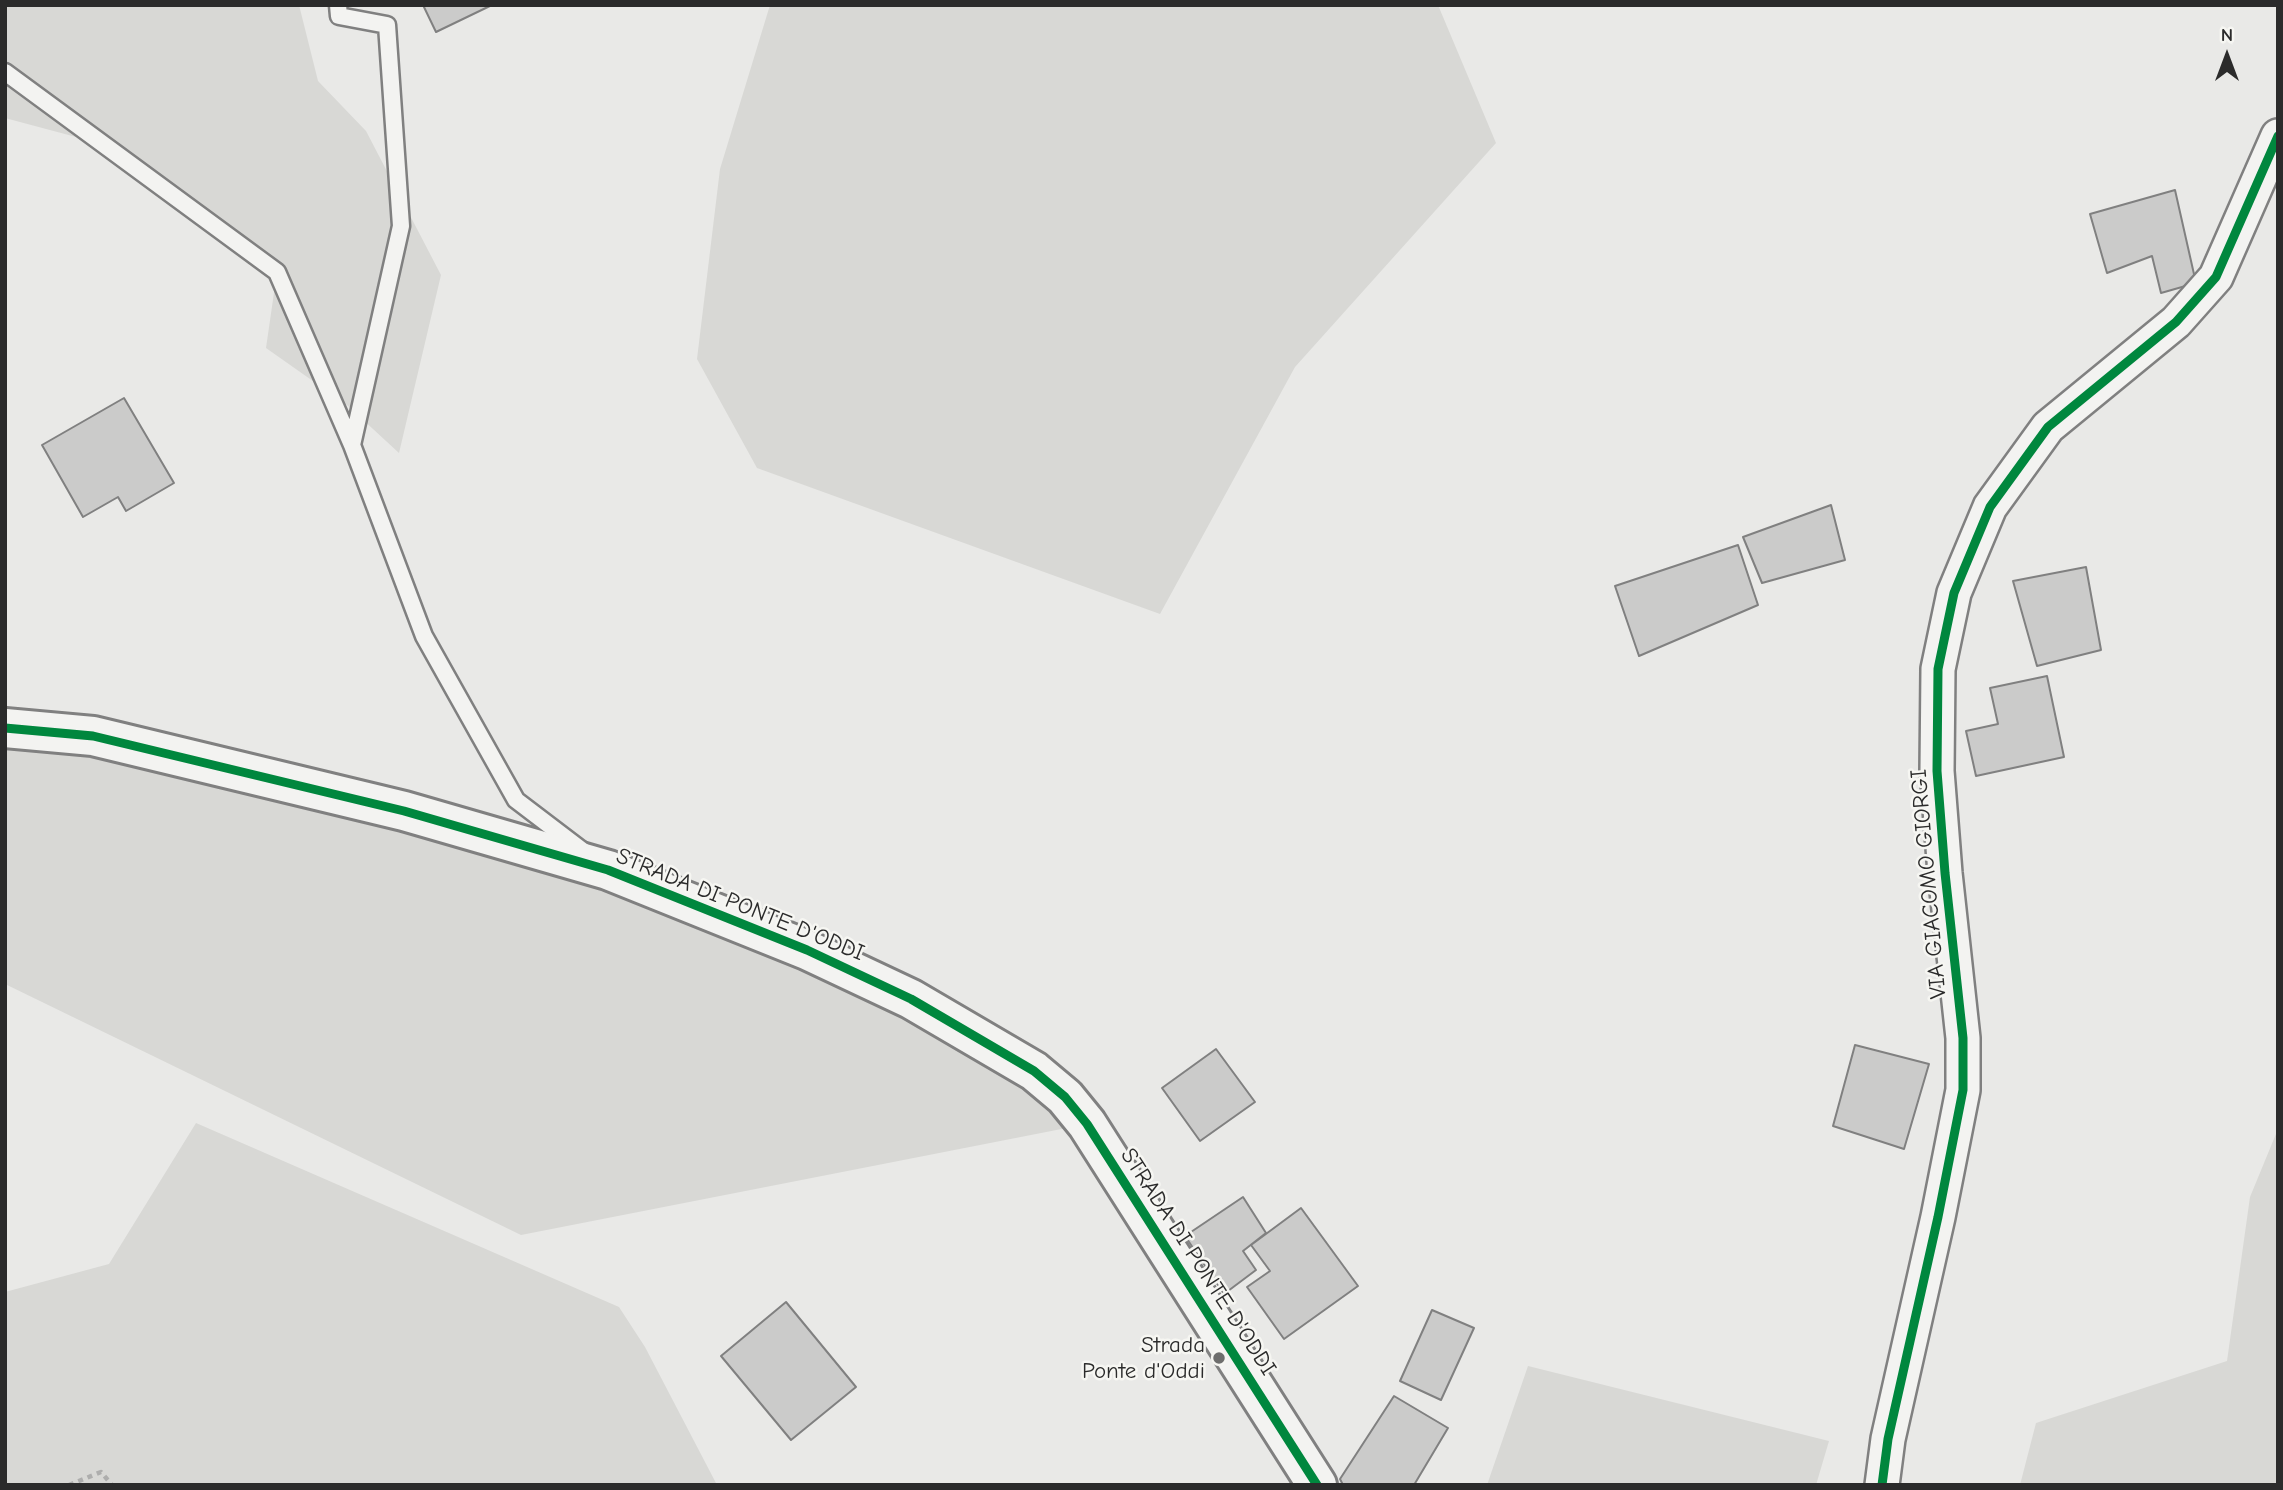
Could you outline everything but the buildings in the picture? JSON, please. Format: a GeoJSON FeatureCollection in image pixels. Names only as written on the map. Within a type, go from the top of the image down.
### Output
{"type":"FeatureCollection","features":[{"type":"Feature","properties":{"kind":"street","name":"VIA GIACOMO GIORGI"},"geometry":{"type":"LineString","coordinates":[[1882,1485],[1888,1439],[1938,1217],[1963,1090],[1963,1038],[1937,771],[1938,669],[1954,593],[1990,507],[2048,427],[2176,322],[2217,277],[2278,136]]}},
{"type":"Feature","properties":{"kind":"street","name":"STRADA DI PONTE D'ODDI"},"geometry":{"type":"LineString","coordinates":[[5,728],[106,739],[404,811],[608,870],[816,954],[911,999],[1034,1071],[1065,1097],[1087,1124],[1317,1485]]}},
{"type":"Feature","properties":{"kind":"lane"},"geometry":{"type":"LineString","coordinates":[[338,5],[339,16],[387,26],[401,226],[352,445]]}},
{"type":"Feature","properties":{"kind":"lane"},"geometry":{"type":"LineString","coordinates":[[5,72],[277,272],[352,445],[424,636],[516,800],[608,870]]}},
{"type":"Feature","properties":{"kind":"path"},"geometry":{"type":"LineString","coordinates":[[69,1485],[100,1472],[112,1485]]}},
{"type":"Feature","properties":{"kind":"shaded area"},"geometry":{"type":"Polygon","coordinates":[[[5,5],[299,5],[318,81],[366,131],[441,275],[399,453],[347,405],[266,348],[277,272],[106,145],[5,118],[5,5]]]}},
{"type":"Feature","properties":{"kind":"shaded area"},"geometry":{"type":"Polygon","coordinates":[[[770,5],[1438,5],[1496,143],[1295,367],[1160,614],[757,468],[697,359],[720,169],[770,5]]]}},
{"type":"Feature","properties":{"kind":"shaded area"},"geometry":{"type":"Polygon","coordinates":[[[5,728],[197,761],[807,950],[1087,1124],[521,1235],[5,984],[5,728]]]}},
{"type":"Feature","properties":{"kind":"shaded area"},"geometry":{"type":"Polygon","coordinates":[[[196,1123],[619,1307],[645,1347],[717,1485],[5,1485],[5,1292],[109,1264],[196,1123]]]}},
{"type":"Feature","properties":{"kind":"shaded area"},"geometry":{"type":"Polygon","coordinates":[[[2278,1129],[2278,1485],[2020,1485],[2036,1423],[2227,1361],[2250,1197],[2278,1129]]]}},
{"type":"Feature","properties":{"kind":"shaded area"},"geometry":{"type":"Polygon","coordinates":[[[1528,1366],[1829,1441],[1816,1485],[1487,1485],[1528,1366]]]}},
{"type":"Feature","properties":{"kind":"cycle path"},"geometry":{"type":"LineString","coordinates":[[1882,1485],[1888,1439],[1938,1217],[1963,1090],[1963,1038],[1937,771],[1938,669],[1954,593],[1990,507],[2048,427],[2176,322],[2216,277],[2278,136]]}},
{"type":"Feature","properties":{"kind":"cycle path"},"geometry":{"type":"LineString","coordinates":[[5,728],[93,736],[404,811],[608,870],[807,950],[911,999],[1034,1071],[1065,1097],[1087,1124],[1317,1485]]}},
{"type":"Feature","properties":{"kind":"place","name":"Strada Ponte d'Oddi"},"geometry":{"type":"Point","coordinates":[1219,1358]}}]}
